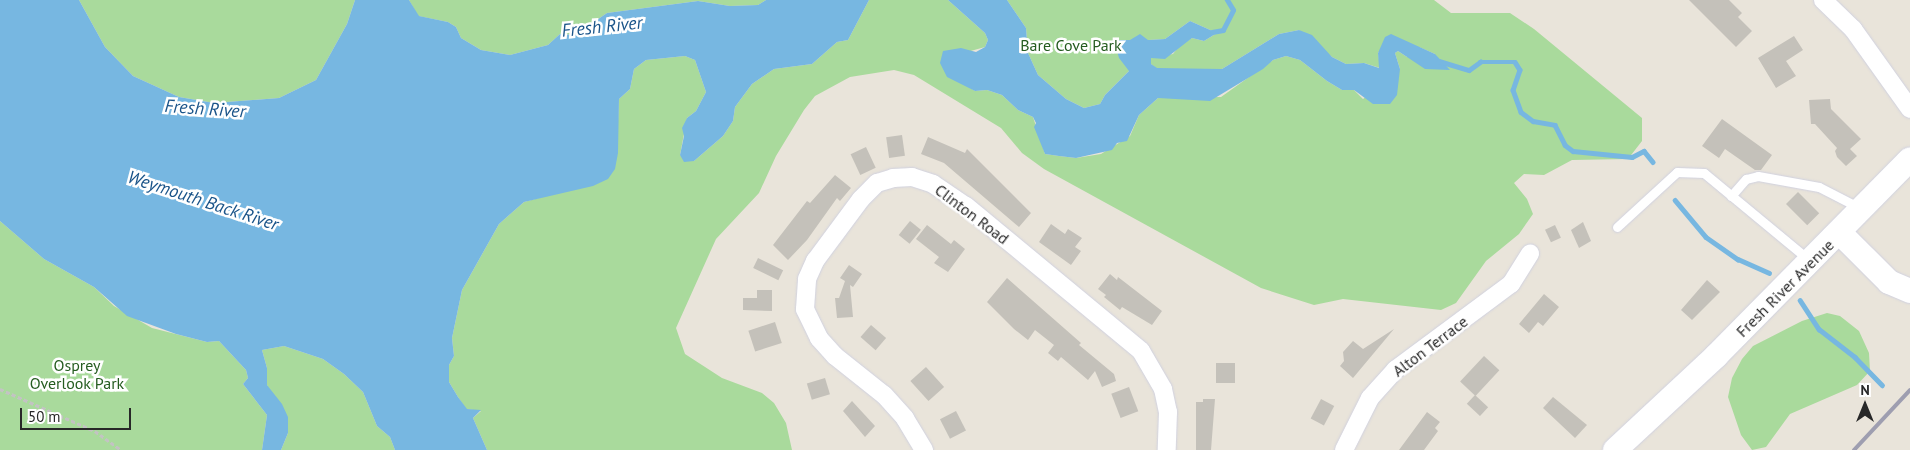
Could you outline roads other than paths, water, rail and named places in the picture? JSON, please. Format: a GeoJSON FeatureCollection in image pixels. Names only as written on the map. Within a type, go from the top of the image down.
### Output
{"type":"FeatureCollection","features":[{"type":"Feature","properties":{"kind":"main road","name":"Fresh River Avenue"},"geometry":{"type":"LineString","coordinates":[[1615,450],[1656,413],[1811,262],[1910,159]]}},
{"type":"Feature","properties":{"kind":"main road"},"geometry":{"type":"LineString","coordinates":[[1840,233],[1889,282],[1910,291]]}},
{"type":"Feature","properties":{"kind":"street"},"geometry":{"type":"LineString","coordinates":[[1823,0],[1853,29],[1910,109]]}},
{"type":"Feature","properties":{"kind":"street","name":"Clinton Road"},"geometry":{"type":"LineString","coordinates":[[924,450],[905,418],[884,395],[835,356],[819,338],[805,309],[807,279],[815,261],[861,199],[877,184],[893,178],[912,177],[933,184],[966,206],[1141,352],[1162,389],[1168,412],[1167,450]]}},
{"type":"Feature","properties":{"kind":"street","name":"Alton Terrace"},"geometry":{"type":"LineString","coordinates":[[1344,450],[1370,398],[1395,370],[1511,284],[1530,254]]}},
{"type":"Feature","properties":{"kind":"lane"},"geometry":{"type":"LineString","coordinates":[[1617,227],[1677,172],[1704,173],[1811,262]]}},
{"type":"Feature","properties":{"kind":"lane"},"geometry":{"type":"LineString","coordinates":[[1731,196],[1746,179],[1758,176],[1819,187],[1862,209]]}},
{"type":"Feature","properties":{"kind":"water","name":"Weymouth Back River"},"geometry":{"type":"Polygon","coordinates":[[[0,0],[79,0],[105,47],[133,76],[179,97],[214,103],[279,98],[316,80],[347,24],[355,0],[409,0],[419,16],[448,22],[456,27],[461,38],[481,50],[510,55],[548,45],[560,34],[575,35],[607,13],[698,1],[730,6],[758,5],[766,0],[869,0],[848,40],[837,42],[812,64],[774,69],[752,84],[735,107],[733,121],[723,136],[694,161],[684,162],[680,155],[684,136],[682,128],[687,118],[696,111],[706,92],[695,60],[685,56],[646,60],[634,69],[630,89],[619,99],[618,153],[615,169],[608,179],[593,186],[524,202],[499,224],[462,290],[452,338],[454,356],[449,365],[449,382],[458,397],[467,409],[481,410],[473,418],[487,450],[395,450],[390,437],[377,426],[363,392],[344,374],[323,359],[284,346],[262,350],[267,368],[267,385],[282,404],[288,417],[288,433],[281,450],[262,450],[267,415],[243,384],[248,378],[246,370],[219,341],[207,342],[176,334],[127,316],[94,287],[44,259],[0,221],[0,0]]]}},
{"type":"Feature","properties":{"kind":"water"},"geometry":{"type":"Polygon","coordinates":[[[948,0],[1007,0],[1026,28],[1028,53],[1038,75],[1066,99],[1084,108],[1100,104],[1105,95],[1129,71],[1119,58],[1114,40],[1130,40],[1140,34],[1148,40],[1165,39],[1190,21],[1217,33],[1204,41],[1192,38],[1165,59],[1151,58],[1151,64],[1157,68],[1222,69],[1279,34],[1299,30],[1312,35],[1332,57],[1346,64],[1364,63],[1379,68],[1378,53],[1385,37],[1391,34],[1435,54],[1450,70],[1425,69],[1398,51],[1395,53],[1400,69],[1397,95],[1390,104],[1373,104],[1354,90],[1342,90],[1327,81],[1300,60],[1286,56],[1273,60],[1263,69],[1210,101],[1158,98],[1139,115],[1127,141],[1117,143],[1112,150],[1076,158],[1059,156],[1045,154],[1034,127],[1036,123],[1033,117],[1018,110],[1002,95],[987,90],[975,91],[947,77],[940,63],[943,51],[961,48],[976,52],[985,47],[988,40],[985,33],[948,0]]]}},
{"type":"Feature","properties":{"kind":"waterway"},"geometry":{"type":"LineString","coordinates":[[1212,32],[1223,30],[1233,10],[1227,0]]}},
{"type":"Feature","properties":{"kind":"waterway","name":"Fresh River"},"geometry":{"type":"LineString","coordinates":[[1439,61],[1469,70],[1480,62],[1515,62],[1520,70],[1513,90],[1521,112],[1533,121],[1555,125],[1565,145],[1573,151],[1632,157],[1644,151],[1653,162]]}},
{"type":"Feature","properties":{"kind":"waterway","name":"Fresh River"},"geometry":{"type":"LineString","coordinates":[[1675,200],[1706,237],[1738,259],[1769,273]]}},
{"type":"Feature","properties":{"kind":"waterway","name":"Fresh River"},"geometry":{"type":"LineString","coordinates":[[1800,300],[1819,329],[1855,357],[1882,385]]}},
{"type":"Feature","properties":{"kind":"railway"},"geometry":{"type":"LineString","coordinates":[[1854,450],[1910,390]]}},
{"type":"Feature","properties":{"kind":"park label","name":"Bare Cove Park"},"geometry":{"type":"Point","coordinates":[1071,45]}},
{"type":"Feature","properties":{"kind":"park label","name":"Osprey Overlook Park"},"geometry":{"type":"Point","coordinates":[77,374]}}]}
